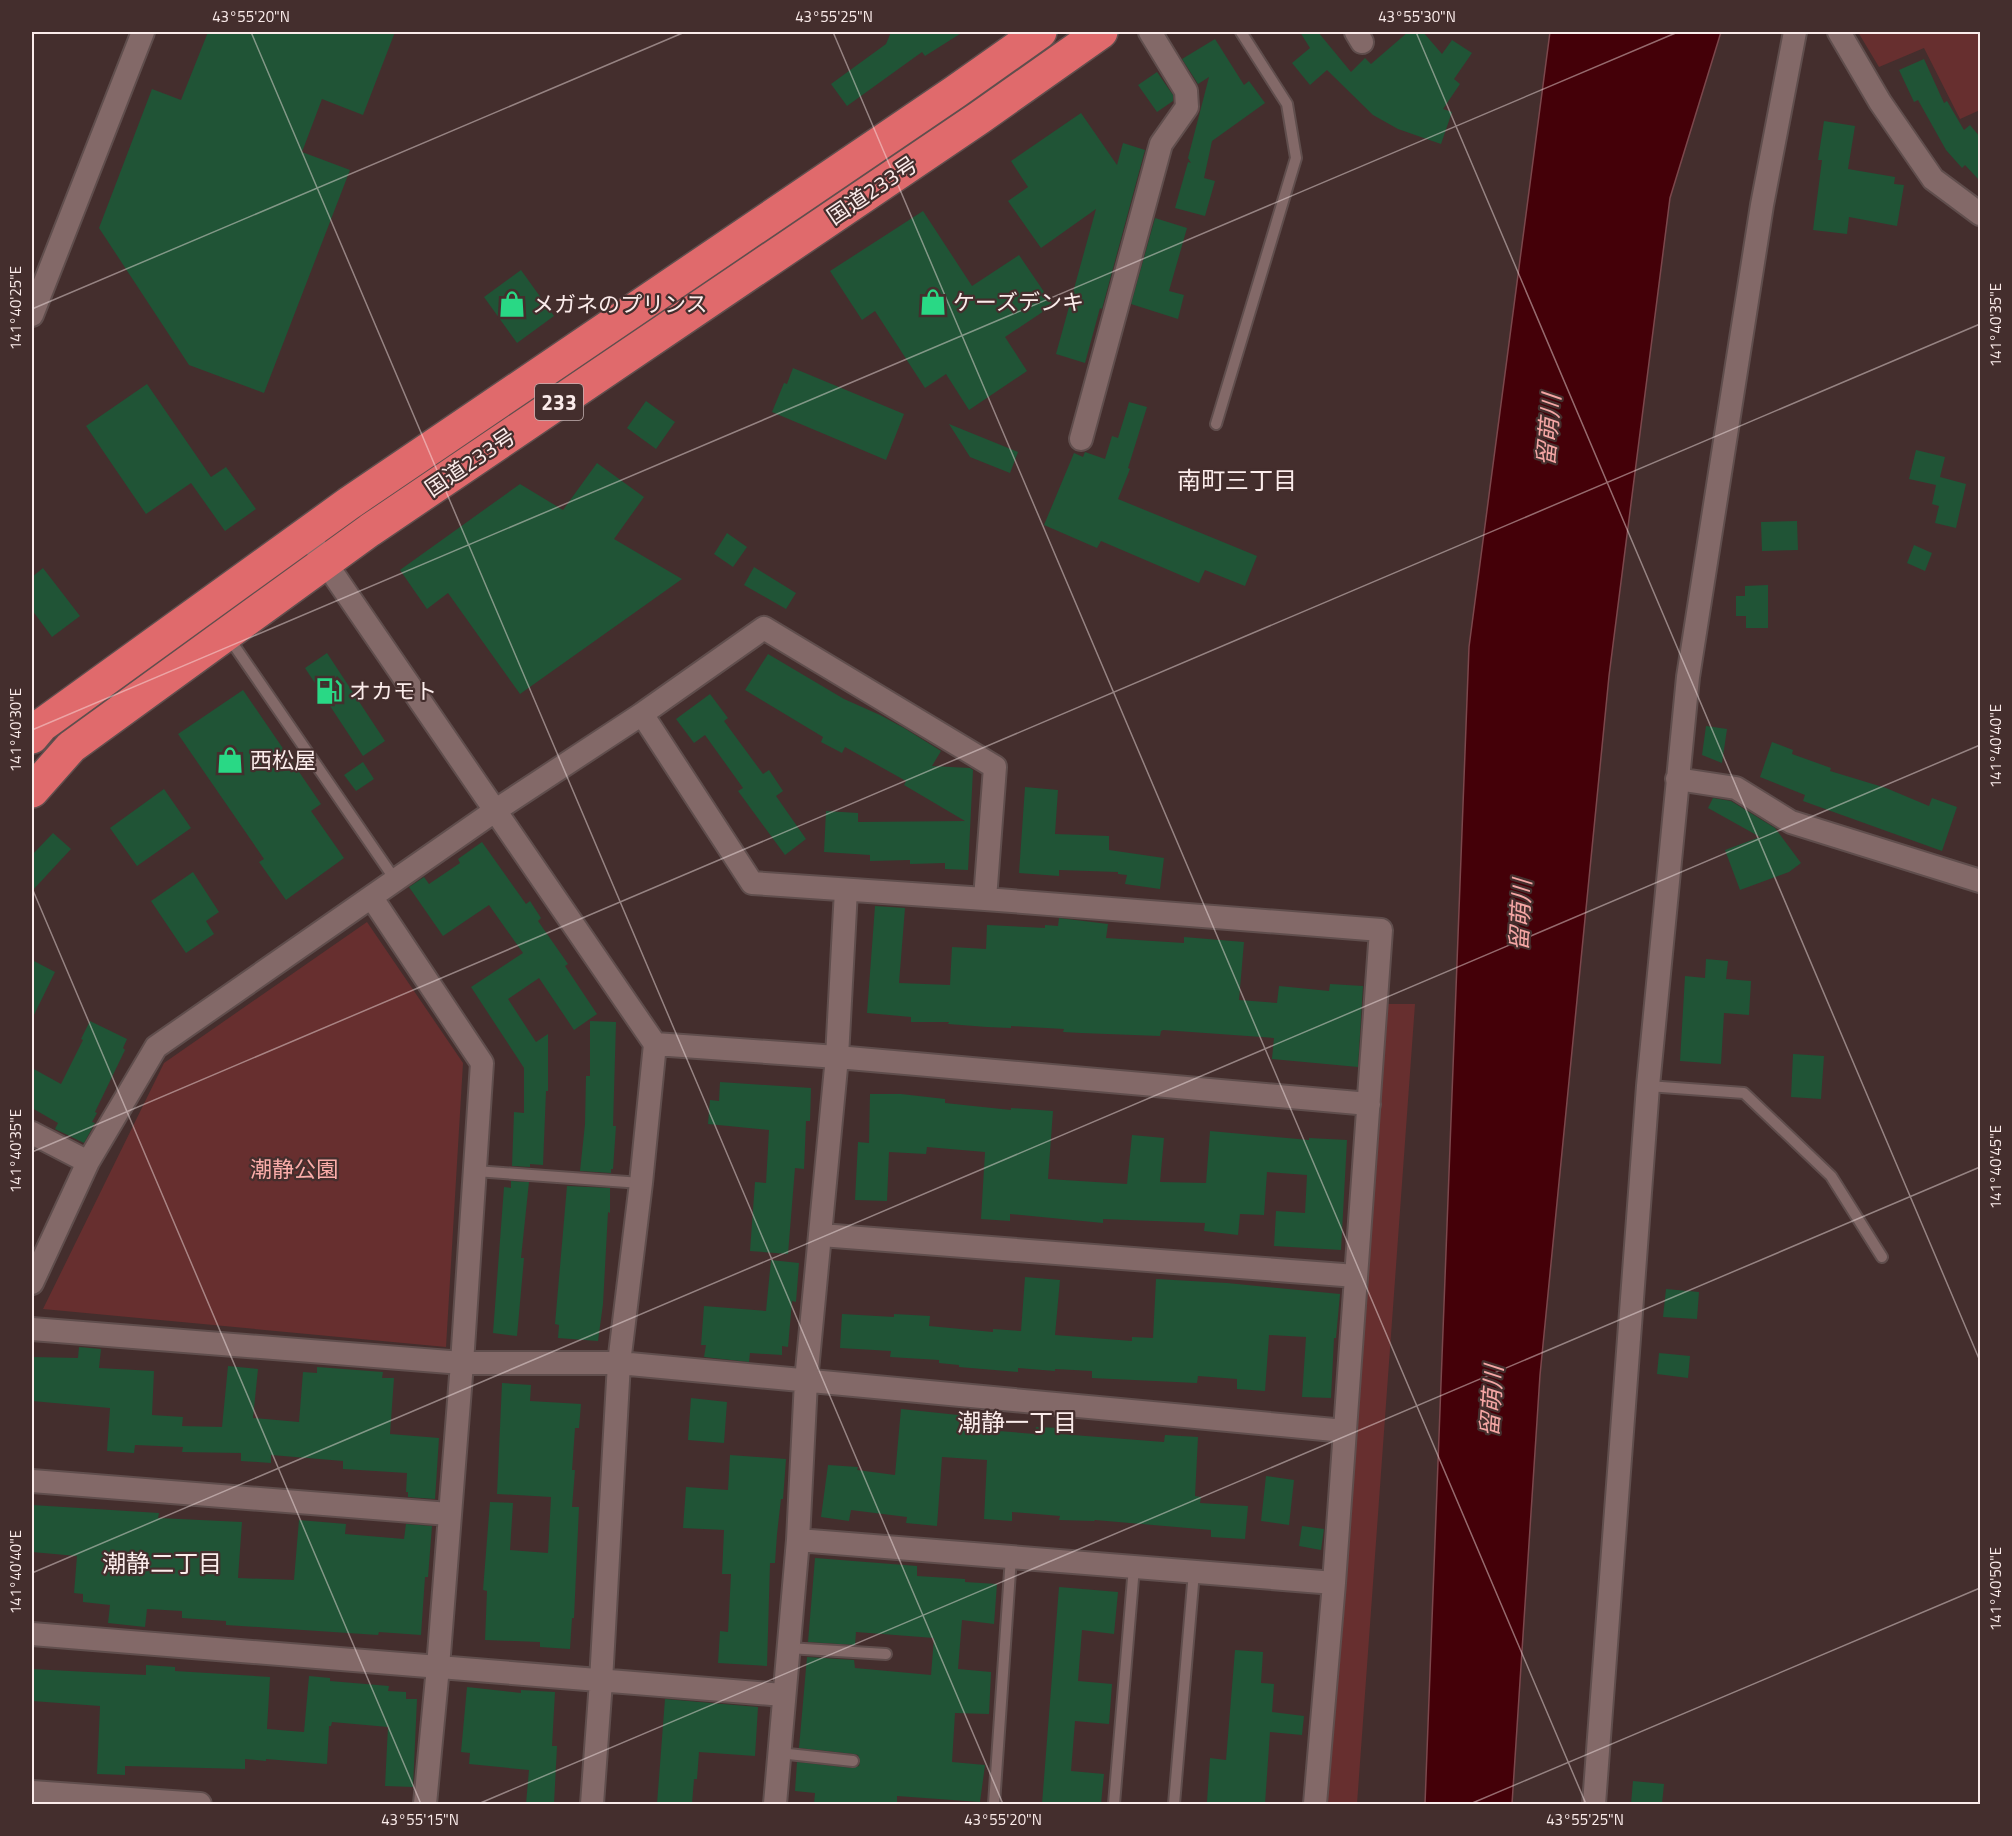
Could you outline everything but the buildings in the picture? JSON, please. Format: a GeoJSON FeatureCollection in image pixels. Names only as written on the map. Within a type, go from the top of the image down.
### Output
{"type":"FeatureCollection","features":[{"type":"Feature","properties":{"kind":"highway","name":"国道233号"},"geometry":{"type":"LineString","coordinates":[[32,737],[42,725],[348,504],[946,99],[1040,32]]}},
{"type":"Feature","properties":{"kind":"highway","name":"国道233号"},"geometry":{"type":"LineString","coordinates":[[32,790],[71,747],[325,562],[969,125],[1101,32]]}},
{"type":"Feature","properties":{"kind":"street"},"geometry":{"type":"LineString","coordinates":[[32,315],[143,32]]}},
{"type":"Feature","properties":{"kind":"street"},"geometry":{"type":"LineString","coordinates":[[1081,439],[1161,144],[1187,107],[1186,92],[1149,32]]}},
{"type":"Feature","properties":{"kind":"street"},"geometry":{"type":"LineString","coordinates":[[1594,1804],[1648,1086],[1688,677],[1762,205],[1795,32]]}},
{"type":"Feature","properties":{"kind":"street"},"geometry":{"type":"LineString","coordinates":[[1839,32],[1880,102],[1933,179],[1980,214]]}},
{"type":"Feature","properties":{"kind":"street"},"geometry":{"type":"LineString","coordinates":[[307,533],[655,1044],[619,1363],[592,1804]]}},
{"type":"Feature","properties":{"kind":"street"},"geometry":{"type":"LineString","coordinates":[[32,1283],[88,1162],[156,1047],[496,810],[642,714],[764,628],[995,767],[985,899]]}},
{"type":"Feature","properties":{"kind":"street"},"geometry":{"type":"LineString","coordinates":[[642,714],[752,883],[1381,930],[1334,1583],[1315,1804]]}},
{"type":"Feature","properties":{"kind":"street"},"geometry":{"type":"LineString","coordinates":[[1677,779],[1736,788],[1791,822],[1980,881]]}},
{"type":"Feature","properties":{"kind":"street"},"geometry":{"type":"LineString","coordinates":[[775,1804],[798,1540],[806,1381],[837,1057],[846,890]]}},
{"type":"Feature","properties":{"kind":"street"},"geometry":{"type":"LineString","coordinates":[[372,898],[482,1063],[462,1362],[425,1804]]}},
{"type":"Feature","properties":{"kind":"street"},"geometry":{"type":"LineString","coordinates":[[655,1044],[837,1057],[1369,1104]]}},
{"type":"Feature","properties":{"kind":"street"},"geometry":{"type":"LineString","coordinates":[[32,1133],[88,1162]]}},
{"type":"Feature","properties":{"kind":"street"},"geometry":{"type":"LineString","coordinates":[[821,1235],[1356,1276]]}},
{"type":"Feature","properties":{"kind":"street"},"geometry":{"type":"LineString","coordinates":[[32,1329],[462,1362],[619,1363],[1345,1431]]}},
{"type":"Feature","properties":{"kind":"street"},"geometry":{"type":"LineString","coordinates":[[32,1481],[449,1514]]}},
{"type":"Feature","properties":{"kind":"street"},"geometry":{"type":"LineString","coordinates":[[798,1540],[1334,1583]]}},
{"type":"Feature","properties":{"kind":"street"},"geometry":{"type":"LineString","coordinates":[[32,1634],[783,1695]]}},
{"type":"Feature","properties":{"kind":"street"},"geometry":{"type":"LineString","coordinates":[[32,1792],[200,1804]]}},
{"type":"Feature","properties":{"kind":"lane"},"geometry":{"type":"LineString","coordinates":[[1216,424],[1296,158],[1287,104],[1241,32]]}},
{"type":"Feature","properties":{"kind":"lane"},"geometry":{"type":"LineString","coordinates":[[227,635],[396,881]]}},
{"type":"Feature","properties":{"kind":"lane"},"geometry":{"type":"LineString","coordinates":[[1648,1086],[1744,1093],[1831,1176],[1882,1257]]}},
{"type":"Feature","properties":{"kind":"lane"},"geometry":{"type":"LineString","coordinates":[[475,1171],[641,1183]]}},
{"type":"Feature","properties":{"kind":"lane"},"geometry":{"type":"LineString","coordinates":[[994,1804],[1011,1557]]}},
{"type":"Feature","properties":{"kind":"lane"},"geometry":{"type":"LineString","coordinates":[[1114,1804],[1134,1567]]}},
{"type":"Feature","properties":{"kind":"lane"},"geometry":{"type":"LineString","coordinates":[[1174,1804],[1194,1572]]}},
{"type":"Feature","properties":{"kind":"lane"},"geometry":{"type":"LineString","coordinates":[[788,1648],[886,1654]]}},
{"type":"Feature","properties":{"kind":"lane"},"geometry":{"type":"LineString","coordinates":[[779,1753],[853,1761]]}},
{"type":"Feature","properties":{"kind":"green space"},"geometry":{"type":"Polygon","coordinates":[[[1858,32],[1980,32],[1980,110],[1960,119],[1924,48],[1879,67],[1858,32]]]}},
{"type":"Feature","properties":{"kind":"green space","name":"潮静公園"},"geometry":{"type":"Polygon","coordinates":[[[367,922],[463,1063],[446,1347],[43,1309],[164,1063],[367,922]]]}},
{"type":"Feature","properties":{"kind":"green space"},"geometry":{"type":"Polygon","coordinates":[[[1385,1004],[1415,1004],[1357,1804],[1325,1804],[1385,1004]]]}},
{"type":"Feature","properties":{"kind":"water","name":"留萌川"},"geometry":{"type":"Polygon","coordinates":[[[1550,32],[1721,32],[1670,198],[1609,676],[1540,1375],[1512,1804],[1425,1804],[1469,647],[1550,32]]]}},
{"type":"Feature","properties":{"kind":"place","name":"ケーズデンキ"},"geometry":{"type":"Point","coordinates":[933,302]}},
{"type":"Feature","properties":{"kind":"place","name":"メガネのプリンス"},"geometry":{"type":"Point","coordinates":[512,304]}},
{"type":"Feature","properties":{"kind":"place","name":"オカモト"},"geometry":{"type":"Point","coordinates":[329,691]}},
{"type":"Feature","properties":{"kind":"place","name":"西松屋"},"geometry":{"type":"Point","coordinates":[230,760]}},
{"type":"Feature","properties":{"kind":"district","name":"南町三丁目"},"geometry":{"type":"Point","coordinates":[1237,480]}},
{"type":"Feature","properties":{"kind":"district","name":"潮静一丁目"},"geometry":{"type":"Point","coordinates":[1017,1422]}},
{"type":"Feature","properties":{"kind":"district","name":"潮静二丁目"},"geometry":{"type":"Point","coordinates":[162,1563]}}]}
